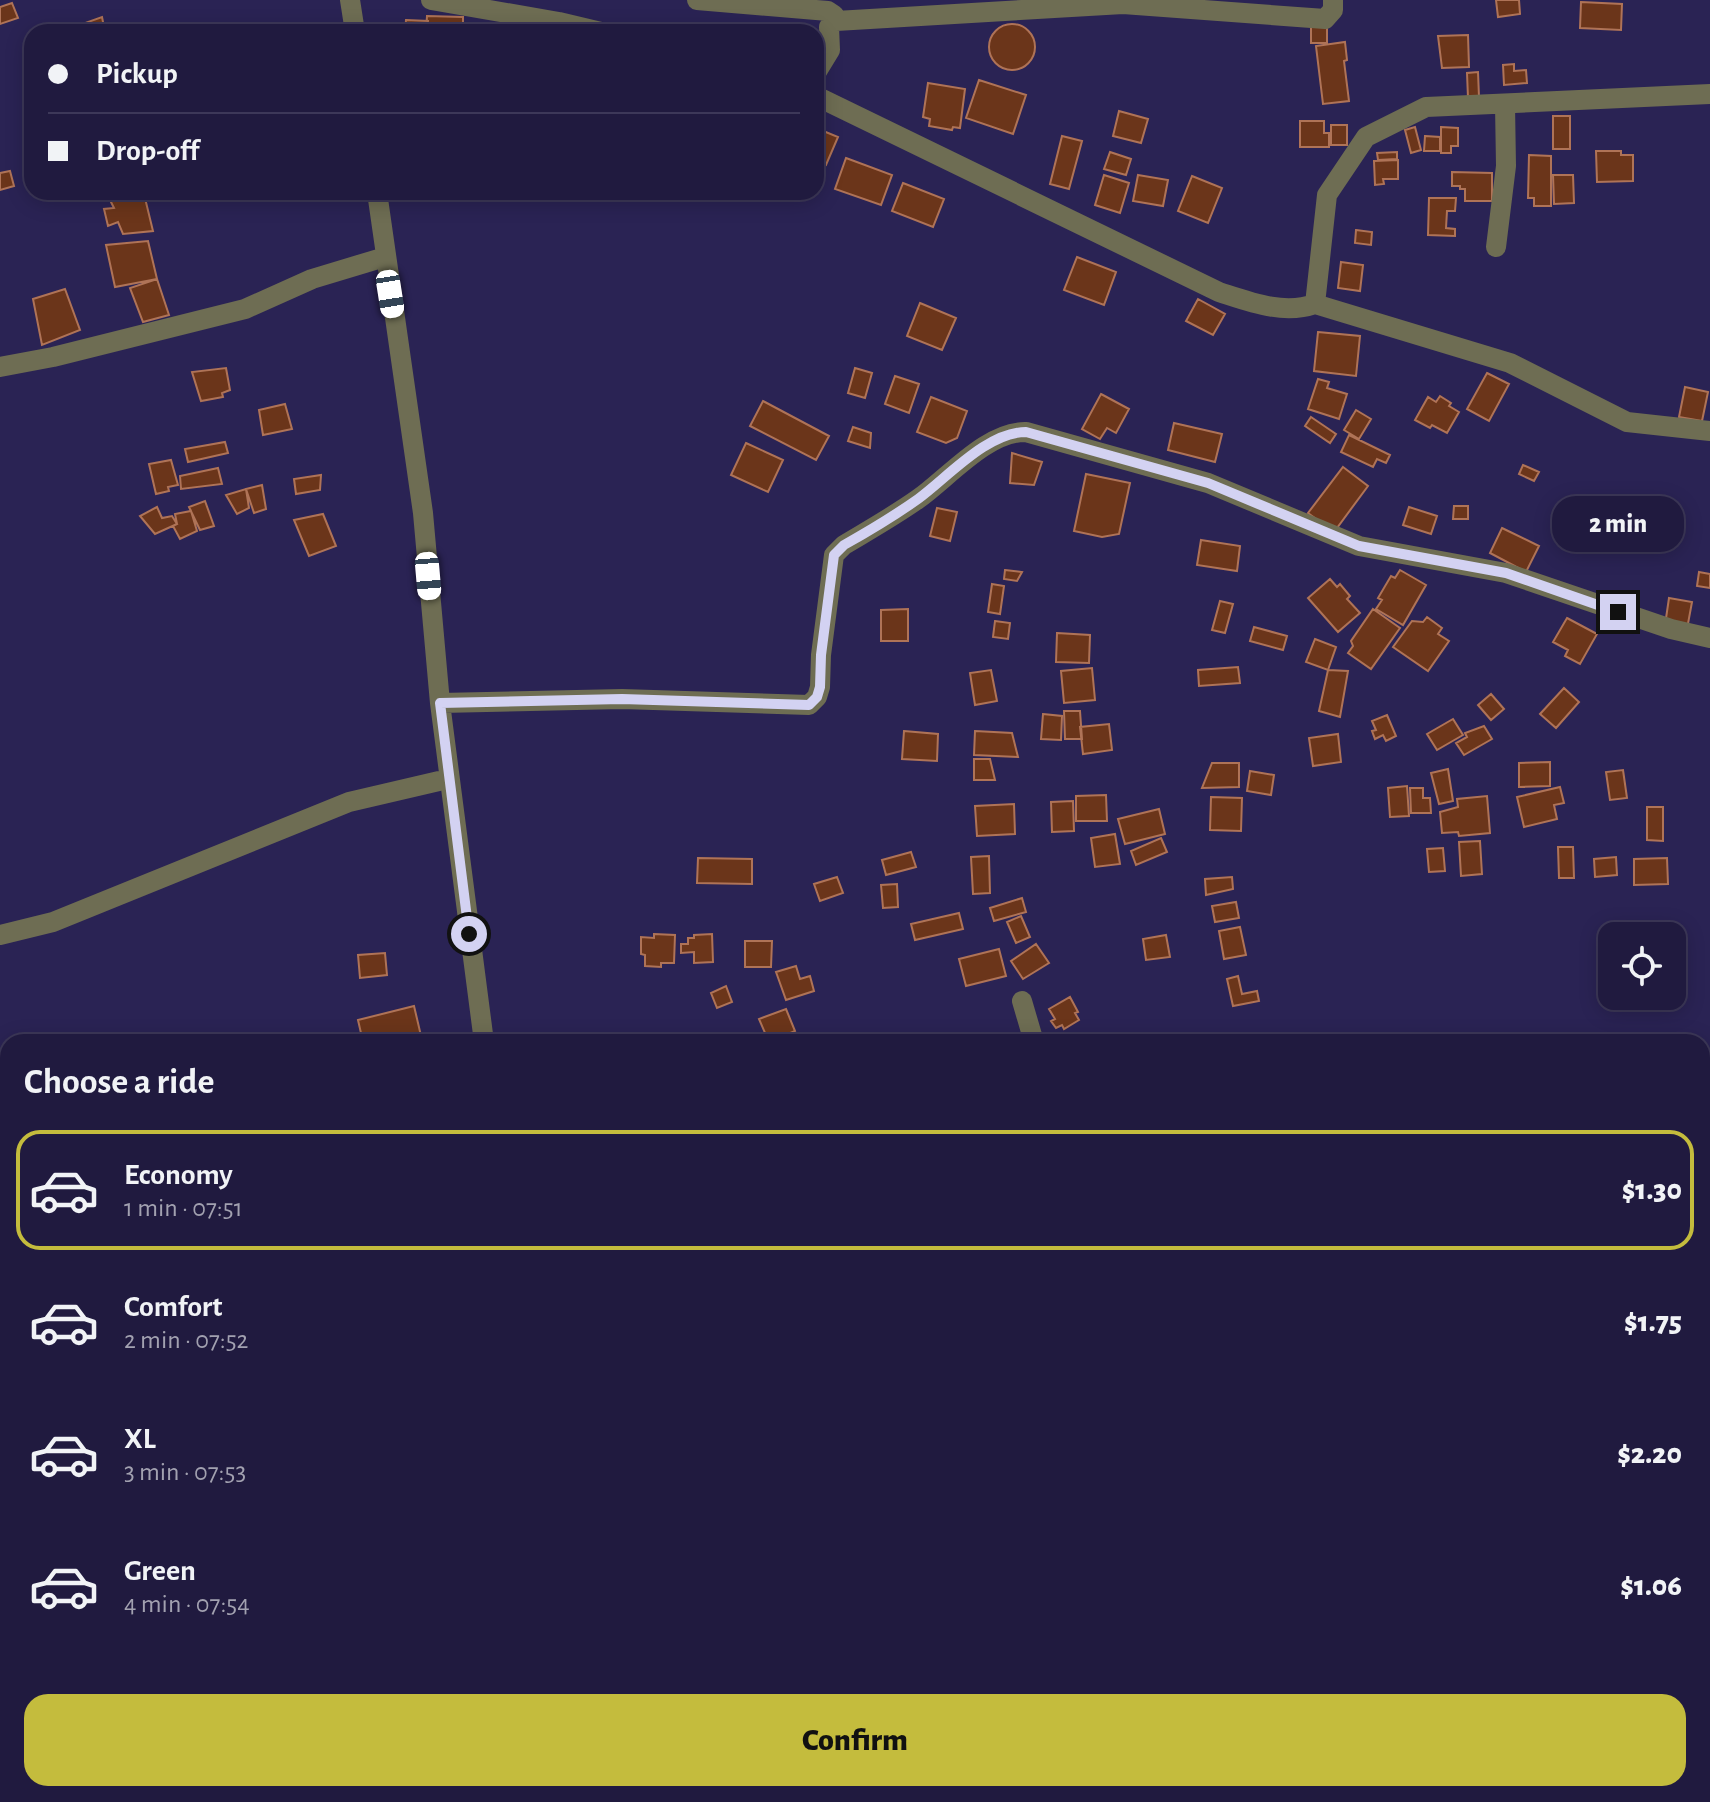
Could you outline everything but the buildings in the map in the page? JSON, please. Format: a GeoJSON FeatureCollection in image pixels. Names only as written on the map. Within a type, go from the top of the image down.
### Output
{"type":"FeatureCollection","features":[{"type":"Feature","properties":{"kind":"street"},"geometry":{"type":"LineString","coordinates":[[350,0],[354,24]]}},
{"type":"Feature","properties":{"kind":"street"},"geometry":{"type":"LineString","coordinates":[[431,0],[532,8],[578,24]]}},
{"type":"Feature","properties":{"kind":"street"},"geometry":{"type":"LineString","coordinates":[[697,0],[831,11],[1123,4],[1325,19],[1333,10],[1333,0]]}},
{"type":"Feature","properties":{"kind":"street"},"geometry":{"type":"LineString","coordinates":[[824,60],[830,50],[831,11]]}},
{"type":"Feature","properties":{"kind":"street"},"geometry":{"type":"LineString","coordinates":[[1315,304],[1327,195],[1366,137],[1426,107],[1710,94]]}},
{"type":"Feature","properties":{"kind":"street"},"geometry":{"type":"LineString","coordinates":[[824,100],[1219,292],[1276,307],[1300,309],[1315,304],[1510,363],[1627,422],[1710,431]]}},
{"type":"Feature","properties":{"kind":"street"},"geometry":{"type":"LineString","coordinates":[[1496,247],[1506,166],[1505,105]]}},
{"type":"Feature","properties":{"kind":"street"},"geometry":{"type":"LineString","coordinates":[[378,200],[423,513],[440,703],[483,1034]]}},
{"type":"Feature","properties":{"kind":"street"},"geometry":{"type":"LineString","coordinates":[[0,367],[53,357],[245,309],[312,279],[385,257]]}},
{"type":"Feature","properties":{"kind":"street"},"geometry":{"type":"LineString","coordinates":[[440,703],[622,699],[809,705],[817,697],[820,687],[834,555],[844,545],[918,499],[991,442],[1014,432],[1026,432],[1208,483],[1359,546],[1506,573],[1671,629],[1710,638]]}},
{"type":"Feature","properties":{"kind":"street"},"geometry":{"type":"LineString","coordinates":[[0,935],[53,922],[349,802],[439,781]]}},
{"type":"Feature","properties":{"kind":"street"},"geometry":{"type":"LineString","coordinates":[[1022,1001],[1032,1034]]}},
{"type":"Feature","properties":{"kind":"route"},"geometry":{"type":"LineString","coordinates":[[469,934],[440,703],[622,699],[809,705],[817,697],[820,687],[834,555],[844,545],[918,499],[991,442],[1006,434],[1026,432],[1208,483],[1359,546],[1506,573],[1618,612]]}}]}
